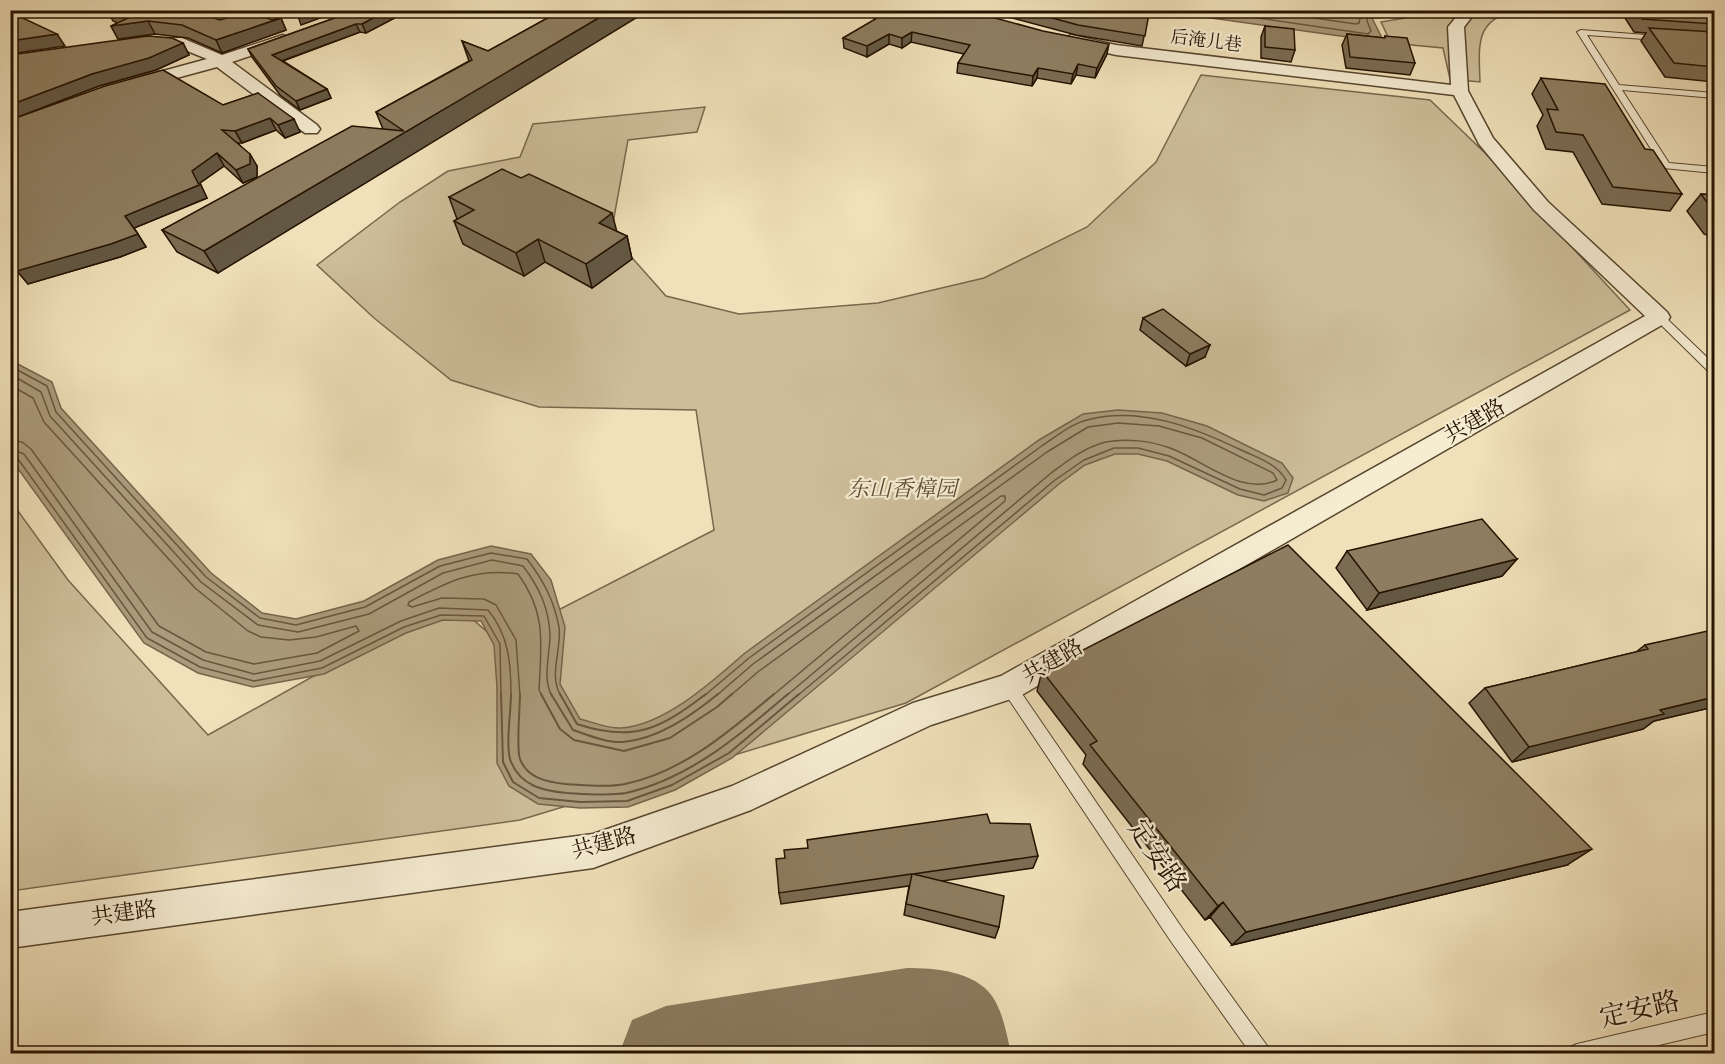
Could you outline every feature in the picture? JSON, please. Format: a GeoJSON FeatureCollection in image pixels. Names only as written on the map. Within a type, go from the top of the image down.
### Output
{"type":"FeatureCollection","features":[{"type":"Feature","properties":{"kind":"street"},"geometry":{"type":"LineString","coordinates":[[1470,10],[1456,27],[1460,91],[1485,140],[1541,206],[1659,317]]}},
{"type":"Feature","properties":{"kind":"street"},"geometry":{"type":"LineString","coordinates":[[118,89],[219,61],[301,34]]}},
{"type":"Feature","properties":{"kind":"street","name":"后淹儿巷"},"geometry":{"type":"LineString","coordinates":[[1057,37],[1116,50],[1460,91]]}},
{"type":"Feature","properties":{"kind":"street"},"geometry":{"type":"LineString","coordinates":[[131,45],[154,41],[182,43],[210,54],[311,129]]}},
{"type":"Feature","properties":{"kind":"street","name":"共建路"},"geometry":{"type":"LineString","coordinates":[[10,930],[593,851],[740,799],[924,713],[1009,687],[1659,317]]}},
{"type":"Feature","properties":{"kind":"lane"},"geometry":{"type":"LineString","coordinates":[[1670,39],[1581,32],[1666,166],[1714,170]]}},
{"type":"Feature","properties":{"kind":"lane"},"geometry":{"type":"LineString","coordinates":[[1616,87],[1714,95]]}},
{"type":"Feature","properties":{"kind":"lane"},"geometry":{"type":"LineString","coordinates":[[1659,317],[1714,370]]}},
{"type":"Feature","properties":{"kind":"lane","name":"定安路"},"geometry":{"type":"LineString","coordinates":[[1009,687],[1176,934],[1263,1053]]}},
{"type":"Feature","properties":{"kind":"lane","name":"定安路"},"geometry":{"type":"LineString","coordinates":[[1577,1053],[1714,1022]]}},
{"type":"Feature","properties":{"kind":"green space"},"geometry":{"type":"Polygon","coordinates":[[[1419,11],[1515,11],[1502,15],[1486,28],[1480,47],[1480,82],[1450,79],[1443,48],[1391,43],[1381,22],[1405,18],[1419,11]]]}},
{"type":"Feature","properties":{"kind":"green space","name":"东山香樟园"},"geometry":{"type":"Polygon","coordinates":[[[1201,75],[1430,100],[1485,153],[1630,310],[906,703],[520,820],[11,891],[10,500],[68,580],[208,735],[450,600],[498,641],[714,530],[696,410],[539,407],[451,380],[374,318],[317,265],[400,202],[448,171],[520,157],[533,124],[705,107],[697,132],[628,140],[611,234],[666,296],[739,314],[878,303],[984,278],[1087,227],[1156,162],[1201,75]]]}},
{"type":"Feature","properties":{"kind":"water"},"geometry":{"type":"Polygon","coordinates":[[[1161,11],[1412,11],[1401,16],[1372,18],[1384,42],[1161,11]]]}},
{"type":"Feature","properties":{"kind":"water"},"geometry":{"type":"Polygon","coordinates":[[[10,360],[52,382],[61,408],[211,573],[262,613],[296,619],[364,601],[438,560],[491,546],[531,554],[551,580],[565,627],[560,684],[580,719],[616,728],[638,725],[654,719],[688,700],[745,653],[1039,440],[1083,414],[1118,410],[1162,413],[1207,426],[1282,463],[1293,478],[1288,493],[1264,501],[1238,495],[1167,461],[1138,454],[1115,454],[1085,465],[1059,484],[732,758],[675,790],[628,807],[580,808],[538,804],[509,786],[497,763],[497,687],[494,645],[481,621],[443,620],[406,633],[324,674],[253,687],[198,673],[144,643],[11,459],[10,360]]]}},
{"type":"Feature","properties":{"kind":"building"},"geometry":{"type":"Polygon","coordinates":[[[111,10],[192,10],[220,20],[250,11],[272,20],[281,18],[216,40],[182,25],[148,21],[111,26],[130,17],[111,10]]]}},
{"type":"Feature","properties":{"kind":"building"},"geometry":{"type":"Polygon","coordinates":[[[357,10],[388,10],[362,24],[356,24],[272,55],[327,89],[296,101],[276,86],[248,49],[357,10]]]}},
{"type":"Feature","properties":{"kind":"building"},"geometry":{"type":"Polygon","coordinates":[[[562,10],[612,10],[204,251],[162,230],[352,126],[404,131],[376,112],[472,60],[462,41],[488,51],[562,10]]]}},
{"type":"Feature","properties":{"kind":"building"},"geometry":{"type":"Polygon","coordinates":[[[883,10],[966,10],[1043,31],[1109,44],[1097,68],[1078,64],[1073,74],[1038,68],[1033,76],[958,63],[970,45],[912,32],[902,38],[889,34],[867,46],[843,38],[879,17],[874,15],[883,10]]]}},
{"type":"Feature","properties":{"kind":"building"},"geometry":{"type":"Polygon","coordinates":[[[1023,10],[1130,10],[1149,13],[1145,36],[1078,25],[1023,10]]]}},
{"type":"Feature","properties":{"kind":"building"},"geometry":{"type":"Polygon","coordinates":[[[1637,10],[1714,10],[1714,24],[1642,19],[1637,10]]]}},
{"type":"Feature","properties":{"kind":"building"},"geometry":{"type":"Polygon","coordinates":[[[10,12],[57,34],[10,41],[10,12]]]}},
{"type":"Feature","properties":{"kind":"building"},"geometry":{"type":"Polygon","coordinates":[[[1265,26],[1294,29],[1295,50],[1265,47],[1265,26]]]}},
{"type":"Feature","properties":{"kind":"building"},"geometry":{"type":"Polygon","coordinates":[[[1649,28],[1714,32],[1714,67],[1674,63],[1649,28]]]}},
{"type":"Feature","properties":{"kind":"building"},"geometry":{"type":"Polygon","coordinates":[[[1347,34],[1407,38],[1415,63],[1350,57],[1347,34]]]}},
{"type":"Feature","properties":{"kind":"building"},"geometry":{"type":"Polygon","coordinates":[[[148,36],[172,38],[183,43],[149,58],[92,74],[10,105],[10,55],[148,36]]]}},
{"type":"Feature","properties":{"kind":"building"},"geometry":{"type":"Polygon","coordinates":[[[163,70],[223,105],[258,93],[294,119],[278,125],[270,118],[235,131],[222,130],[250,154],[250,164],[236,170],[217,153],[192,171],[199,185],[125,216],[138,234],[17,271],[13,223],[10,223],[10,120],[105,86],[163,70]]]}},
{"type":"Feature","properties":{"kind":"building"},"geometry":{"type":"Polygon","coordinates":[[[1541,78],[1605,84],[1645,149],[1653,150],[1682,194],[1613,187],[1583,135],[1556,132],[1547,109],[1558,110],[1541,78]]]}},
{"type":"Feature","properties":{"kind":"building"},"geometry":{"type":"Polygon","coordinates":[[[502,169],[521,178],[529,174],[612,213],[599,223],[627,236],[586,264],[538,239],[516,253],[454,221],[474,210],[449,197],[502,169]]]}},
{"type":"Feature","properties":{"kind":"building"},"geometry":{"type":"Polygon","coordinates":[[[1701,194],[1714,195],[1714,212],[1701,194]]]}},
{"type":"Feature","properties":{"kind":"building"},"geometry":{"type":"Polygon","coordinates":[[[1163,309],[1210,345],[1190,354],[1143,318],[1163,309]]]}},
{"type":"Feature","properties":{"kind":"building"},"geometry":{"type":"Polygon","coordinates":[[[1482,519],[1517,559],[1379,593],[1347,551],[1482,519]]]}},
{"type":"Feature","properties":{"kind":"building"},"geometry":{"type":"Polygon","coordinates":[[[1288,545],[1592,849],[1246,932],[1223,902],[1218,906],[1090,745],[1097,741],[1042,671],[1288,545]]]}},
{"type":"Feature","properties":{"kind":"building"},"geometry":{"type":"Polygon","coordinates":[[[1712,630],[1714,632],[1714,697],[1660,710],[1664,714],[1529,747],[1485,688],[1648,649],[1645,645],[1712,630]]]}},
{"type":"Feature","properties":{"kind":"building"},"geometry":{"type":"Polygon","coordinates":[[[987,814],[990,823],[1030,824],[1038,856],[913,874],[1004,896],[999,927],[906,904],[912,874],[779,893],[776,859],[785,858],[784,850],[808,848],[807,840],[987,814]]]}},
{"type":"Feature","properties":{"kind":"taxiway"},"geometry":{"type":"LineString","coordinates":[[666,1054],[907,1014],[942,1015],[959,1029],[964,1054]]}}]}
